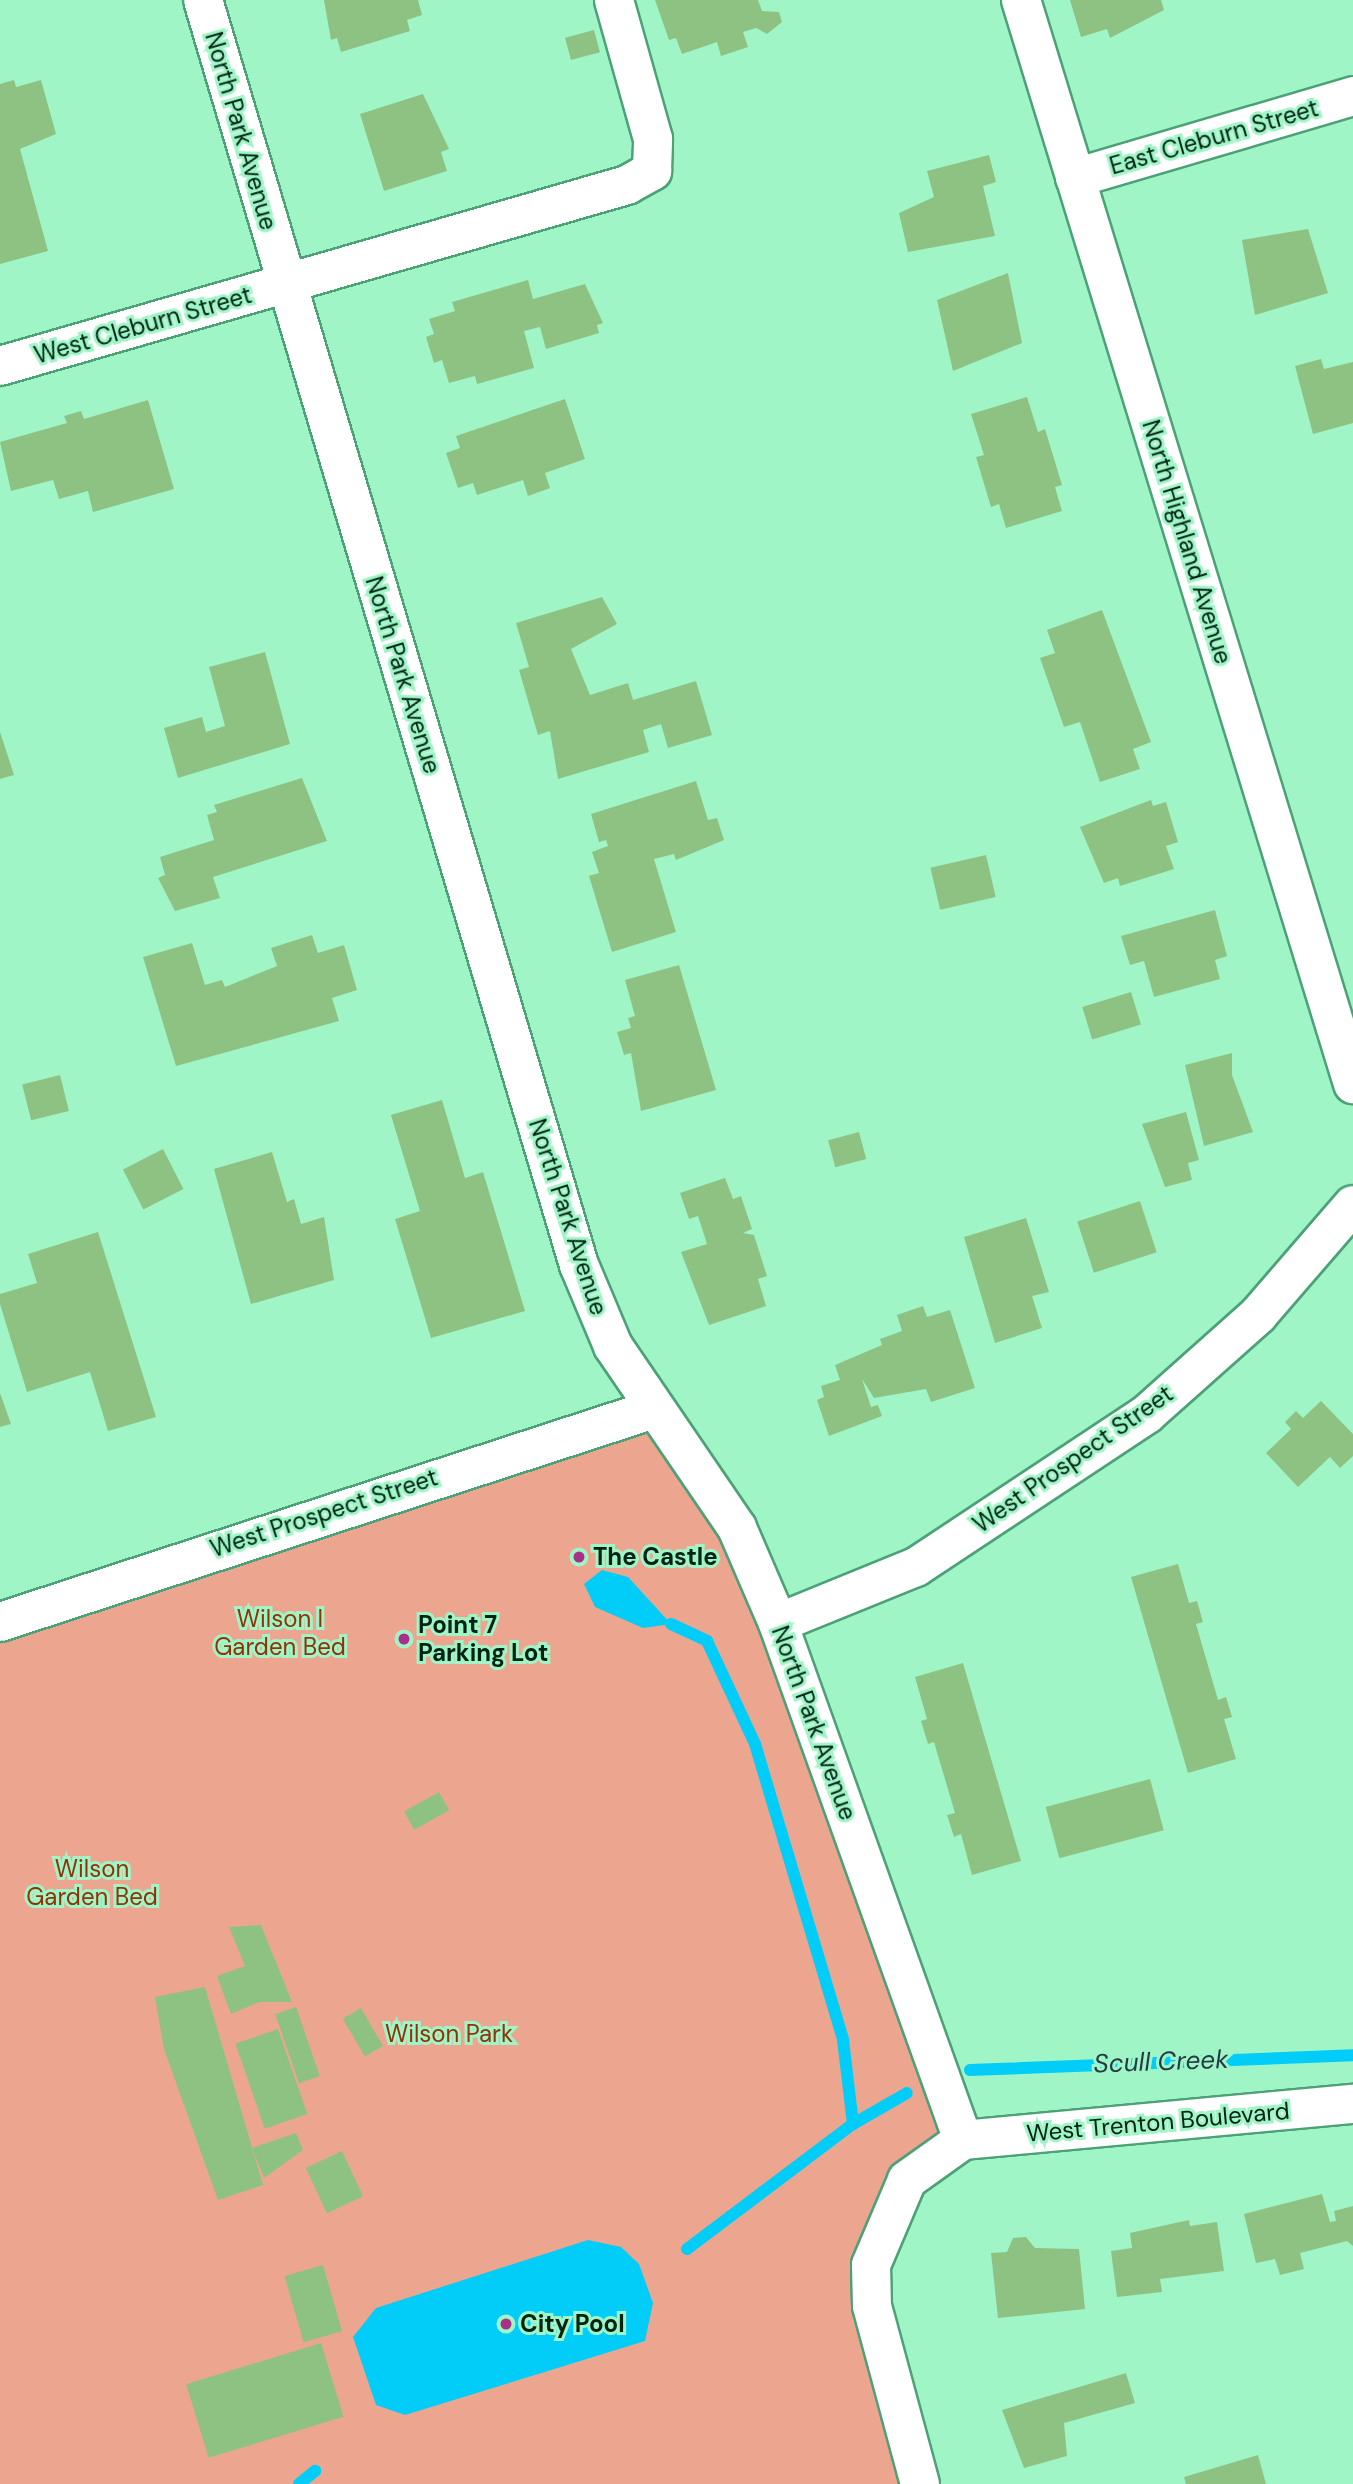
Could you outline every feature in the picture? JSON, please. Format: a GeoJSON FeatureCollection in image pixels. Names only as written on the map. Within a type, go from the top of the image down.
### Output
{"type":"FeatureCollection","features":[{"type":"Feature","properties":{"kind":"street","name":"North Park Avenue"},"geometry":{"type":"LineString","coordinates":[[203,0],[579,1265],[612,1346],[651,1410],[737,1528],[778,1623],[963,2140]]}},
{"type":"Feature","properties":{"kind":"street","name":"West Cleburn Street"},"geometry":{"type":"LineString","coordinates":[[0,366],[626,185],[652,171],[653,139],[614,0]]}},
{"type":"Feature","properties":{"kind":"street","name":"North Highland Avenue"},"geometry":{"type":"LineString","coordinates":[[1021,0],[1353,1084]]}},
{"type":"Feature","properties":{"kind":"street","name":"East Cleburn Street"},"geometry":{"type":"LineString","coordinates":[[1075,178],[1353,96]]}},
{"type":"Feature","properties":{"kind":"street","name":"West Prospect Street"},"geometry":{"type":"LineString","coordinates":[[778,1623],[916,1567],[1147,1414],[1258,1315],[1353,1205]]}},
{"type":"Feature","properties":{"kind":"street","name":"West Prospect Street"},"geometry":{"type":"LineString","coordinates":[[0,1622],[651,1410]]}},
{"type":"Feature","properties":{"kind":"street","name":"West Trenton Boulevard"},"geometry":{"type":"LineString","coordinates":[[963,2140],[1353,2104]]}},
{"type":"Feature","properties":{"kind":"street"},"geometry":{"type":"LineString","coordinates":[[920,2484],[872,2306],[871,2264],[907,2180],[963,2140]]}},
{"type":"Feature","properties":{"kind":"green space","name":"Wilson Park"},"geometry":{"type":"Polygon","coordinates":[[[651,1410],[737,1528],[963,2140],[907,2180],[871,2265],[920,2484],[0,2484],[0,1622],[651,1410]]]}},
{"type":"Feature","properties":{"kind":"water"},"geometry":{"type":"Polygon","coordinates":[[[602,1570],[628,1577],[671,1624],[643,1628],[595,1607],[584,1584],[602,1570]]]}},
{"type":"Feature","properties":{"kind":"water","name":"City Pool"},"geometry":{"type":"Polygon","coordinates":[[[588,2240],[621,2247],[639,2264],[653,2303],[645,2341],[405,2415],[376,2405],[353,2337],[376,2308],[588,2240]]]}},
{"type":"Feature","properties":{"kind":"building"},"geometry":{"type":"Polygon","coordinates":[[[324,0],[418,0],[422,15],[407,20],[410,31],[341,52],[337,38],[331,40],[324,0]]]}},
{"type":"Feature","properties":{"kind":"building"},"geometry":{"type":"Polygon","coordinates":[[[655,0],[758,0],[762,11],[779,12],[782,22],[767,34],[756,28],[743,32],[748,47],[721,56],[717,42],[682,54],[676,38],[669,40],[655,0]]]}},
{"type":"Feature","properties":{"kind":"building"},"geometry":{"type":"Polygon","coordinates":[[[1070,0],[1161,0],[1164,10],[1110,38],[1107,29],[1081,37],[1070,0]]]}},
{"type":"Feature","properties":{"kind":"building"},"geometry":{"type":"Polygon","coordinates":[[[594,30],[600,52],[571,60],[565,38],[594,30]]]}},
{"type":"Feature","properties":{"kind":"building"},"geometry":{"type":"Polygon","coordinates":[[[14,80],[16,87],[41,80],[56,134],[20,149],[48,251],[0,264],[0,84],[14,80]]]}},
{"type":"Feature","properties":{"kind":"building"},"geometry":{"type":"Polygon","coordinates":[[[423,94],[449,149],[441,152],[447,171],[384,191],[360,114],[423,94]]]}},
{"type":"Feature","properties":{"kind":"building"},"geometry":{"type":"Polygon","coordinates":[[[989,155],[996,182],[983,186],[995,236],[908,252],[899,213],[934,197],[927,171],[989,155]]]}},
{"type":"Feature","properties":{"kind":"building"},"geometry":{"type":"Polygon","coordinates":[[[1308,229],[1328,293],[1255,315],[1242,240],[1308,229]]]}},
{"type":"Feature","properties":{"kind":"building"},"geometry":{"type":"Polygon","coordinates":[[[1008,273],[1022,343],[953,371],[937,300],[1008,273]]]}},
{"type":"Feature","properties":{"kind":"building"},"geometry":{"type":"Polygon","coordinates":[[[528,280],[533,299],[585,284],[603,323],[597,325],[599,333],[546,349],[540,327],[524,331],[534,368],[477,384],[475,376],[449,383],[442,360],[434,363],[426,337],[434,334],[429,319],[455,311],[452,302],[528,280]]]}},
{"type":"Feature","properties":{"kind":"building"},"geometry":{"type":"Polygon","coordinates":[[[1321,359],[1324,369],[1353,362],[1353,423],[1313,434],[1295,366],[1321,359]]]}},
{"type":"Feature","properties":{"kind":"building"},"geometry":{"type":"Polygon","coordinates":[[[1027,397],[1038,432],[1045,429],[1062,485],[1055,487],[1062,511],[1006,528],[999,504],[991,507],[976,457],[984,455],[971,414],[1027,397]]]}},
{"type":"Feature","properties":{"kind":"building"},"geometry":{"type":"Polygon","coordinates":[[[565,399],[585,459],[545,473],[550,488],[528,496],[523,480],[477,495],[473,483],[458,488],[446,453],[460,448],[456,436],[565,399]]]}},
{"type":"Feature","properties":{"kind":"building"},"geometry":{"type":"Polygon","coordinates":[[[148,400],[174,489],[93,512],[88,491],[59,499],[53,480],[11,491],[0,442],[67,423],[64,416],[81,411],[84,419],[148,400]]]}},
{"type":"Feature","properties":{"kind":"building"},"geometry":{"type":"Polygon","coordinates":[[[602,597],[617,624],[571,649],[590,695],[628,683],[633,700],[696,681],[712,735],[668,748],[661,724],[643,730],[649,752],[558,779],[550,731],[538,735],[519,670],[529,667],[516,623],[602,597]]]}},
{"type":"Feature","properties":{"kind":"building"},"geometry":{"type":"Polygon","coordinates":[[[1102,610],[1151,742],[1133,749],[1140,769],[1100,782],[1080,722],[1064,727],[1040,658],[1055,653],[1047,630],[1102,610]]]}},
{"type":"Feature","properties":{"kind":"building"},"geometry":{"type":"Polygon","coordinates":[[[265,652],[290,744],[178,778],[164,728],[202,717],[206,732],[225,726],[209,667],[265,652]]]}},
{"type":"Feature","properties":{"kind":"building"},"geometry":{"type":"Polygon","coordinates":[[[0,732],[14,775],[0,779],[0,732]]]}},
{"type":"Feature","properties":{"kind":"building"},"geometry":{"type":"Polygon","coordinates":[[[302,778],[327,841],[213,877],[220,898],[175,911],[158,878],[165,875],[160,857],[214,840],[207,815],[217,812],[214,805],[302,778]]]}},
{"type":"Feature","properties":{"kind":"building"},"geometry":{"type":"Polygon","coordinates":[[[696,781],[708,820],[717,818],[724,840],[676,860],[674,854],[654,859],[676,932],[612,952],[589,876],[599,873],[592,852],[608,846],[606,840],[599,842],[591,814],[696,781]]]}},
{"type":"Feature","properties":{"kind":"building"},"geometry":{"type":"Polygon","coordinates":[[[1151,800],[1153,806],[1166,802],[1178,842],[1166,846],[1174,869],[1120,886],[1118,878],[1104,883],[1080,827],[1151,800]]]}},
{"type":"Feature","properties":{"kind":"building"},"geometry":{"type":"Polygon","coordinates":[[[986,855],[996,897],[940,910],[930,868],[986,855]]]}},
{"type":"Feature","properties":{"kind":"building"},"geometry":{"type":"Polygon","coordinates":[[[1215,910],[1227,956],[1215,960],[1220,979],[1154,997],[1144,961],[1130,965],[1121,936],[1215,910]]]}},
{"type":"Feature","properties":{"kind":"building"},"geometry":{"type":"Polygon","coordinates":[[[312,935],[318,953],[344,945],[357,990],[332,998],[339,1021],[176,1066],[143,957],[192,943],[205,985],[222,980],[225,987],[277,966],[271,948],[312,935]]]}},
{"type":"Feature","properties":{"kind":"building"},"geometry":{"type":"Polygon","coordinates":[[[679,965],[716,1090],[641,1111],[631,1053],[624,1055],[617,1032],[631,1028],[628,1018],[635,1016],[625,980],[679,965]]]}},
{"type":"Feature","properties":{"kind":"building"},"geometry":{"type":"Polygon","coordinates":[[[1131,992],[1141,1025],[1092,1039],[1082,1007],[1131,992]]]}},
{"type":"Feature","properties":{"kind":"building"},"geometry":{"type":"Polygon","coordinates":[[[1232,1053],[1232,1075],[1253,1132],[1204,1146],[1185,1065],[1232,1053]]]}},
{"type":"Feature","properties":{"kind":"building"},"geometry":{"type":"Polygon","coordinates":[[[60,1075],[69,1111],[31,1120],[22,1084],[60,1075]]]}},
{"type":"Feature","properties":{"kind":"building"},"geometry":{"type":"Polygon","coordinates":[[[442,1100],[465,1178],[483,1172],[525,1311],[431,1338],[395,1219],[420,1211],[391,1115],[442,1100]]]}},
{"type":"Feature","properties":{"kind":"building"},"geometry":{"type":"Polygon","coordinates":[[[1186,1112],[1199,1160],[1188,1163],[1192,1180],[1165,1187],[1142,1124],[1186,1112]]]}},
{"type":"Feature","properties":{"kind":"building"},"geometry":{"type":"Polygon","coordinates":[[[859,1132],[866,1159],[835,1167],[828,1140],[859,1132]]]}},
{"type":"Feature","properties":{"kind":"building"},"geometry":{"type":"Polygon","coordinates":[[[163,1149],[183,1189],[143,1210],[123,1169],[163,1149]]]}},
{"type":"Feature","properties":{"kind":"building"},"geometry":{"type":"Polygon","coordinates":[[[272,1152],[287,1202],[294,1199],[301,1224],[324,1217],[334,1280],[251,1304],[214,1169],[272,1152]]]}},
{"type":"Feature","properties":{"kind":"building"},"geometry":{"type":"Polygon","coordinates":[[[725,1178],[733,1199],[741,1196],[752,1229],[743,1233],[754,1235],[767,1276],[758,1279],[766,1306],[709,1325],[681,1252],[707,1244],[698,1216],[689,1219],[680,1193],[725,1178]]]}},
{"type":"Feature","properties":{"kind":"building"},"geometry":{"type":"Polygon","coordinates":[[[1140,1201],[1157,1252],[1094,1273],[1077,1221],[1140,1201]]]}},
{"type":"Feature","properties":{"kind":"building"},"geometry":{"type":"Polygon","coordinates":[[[1026,1218],[1049,1292],[1032,1296],[1042,1328],[995,1343],[964,1237],[1026,1218]]]}},
{"type":"Feature","properties":{"kind":"building"},"geometry":{"type":"Polygon","coordinates":[[[98,1232],[156,1417],[108,1431],[90,1372],[27,1392],[0,1304],[0,1294],[37,1283],[28,1254],[98,1232]]]}},
{"type":"Feature","properties":{"kind":"building"},"geometry":{"type":"Polygon","coordinates":[[[923,1306],[927,1317],[950,1310],[975,1388],[931,1402],[926,1389],[874,1398],[862,1379],[871,1407],[878,1405],[882,1416],[829,1436],[817,1400],[824,1397],[821,1386],[840,1380],[835,1365],[882,1345],[880,1339],[902,1331],[897,1315],[923,1306]]]}},
{"type":"Feature","properties":{"kind":"building"},"geometry":{"type":"Polygon","coordinates":[[[0,1393],[11,1424],[0,1427],[0,1393]]]}},
{"type":"Feature","properties":{"kind":"building"},"geometry":{"type":"Polygon","coordinates":[[[1321,1401],[1353,1434],[1353,1456],[1340,1468],[1330,1457],[1298,1487],[1266,1453],[1291,1429],[1285,1422],[1296,1411],[1303,1418],[1321,1401]]]}},
{"type":"Feature","properties":{"kind":"building"},"geometry":{"type":"Polygon","coordinates":[[[1178,1564],[1189,1603],[1197,1601],[1203,1622],[1196,1624],[1218,1700],[1226,1697],[1232,1717],[1224,1719],[1236,1759],[1188,1773],[1131,1577],[1178,1564]]]}},
{"type":"Feature","properties":{"kind":"building"},"geometry":{"type":"Polygon","coordinates":[[[963,1663],[1021,1861],[972,1875],[961,1834],[954,1837],[947,1815],[955,1813],[934,1742],[928,1744],[921,1721],[927,1719],[915,1677],[963,1663]]]}},
{"type":"Feature","properties":{"kind":"building"},"geometry":{"type":"Polygon","coordinates":[[[1150,1779],[1164,1830],[1059,1858],[1046,1807],[1150,1779]]]}},
{"type":"Feature","properties":{"kind":"building"},"geometry":{"type":"Polygon","coordinates":[[[439,1792],[449,1810],[414,1830],[404,1811],[439,1792]]]}},
{"type":"Feature","properties":{"kind":"building"},"geometry":{"type":"Polygon","coordinates":[[[261,1925],[292,2002],[259,2002],[231,2014],[217,1976],[245,1966],[229,1927],[261,1925]]]}},
{"type":"Feature","properties":{"kind":"building"},"geometry":{"type":"Polygon","coordinates":[[[205,1987],[263,2185],[218,2200],[164,2049],[155,1997],[205,1987]]]}},
{"type":"Feature","properties":{"kind":"building"},"geometry":{"type":"Polygon","coordinates":[[[296,2007],[320,2076],[299,2083],[275,2014],[296,2007]]]}},
{"type":"Feature","properties":{"kind":"building"},"geometry":{"type":"Polygon","coordinates":[[[361,2008],[383,2046],[365,2057],[343,2018],[361,2008]]]}},
{"type":"Feature","properties":{"kind":"building"},"geometry":{"type":"Polygon","coordinates":[[[278,2029],[307,2114],[265,2129],[235,2044],[278,2029]]]}},
{"type":"Feature","properties":{"kind":"building"},"geometry":{"type":"Polygon","coordinates":[[[296,2133],[303,2150],[264,2178],[252,2148],[296,2133]]]}},
{"type":"Feature","properties":{"kind":"building"},"geometry":{"type":"Polygon","coordinates":[[[342,2151],[363,2196],[327,2213],[306,2168],[342,2151]]]}},
{"type":"Feature","properties":{"kind":"building"},"geometry":{"type":"Polygon","coordinates":[[[1322,2194],[1330,2222],[1336,2221],[1334,2211],[1353,2206],[1353,2246],[1347,2241],[1300,2253],[1304,2269],[1280,2275],[1275,2259],[1256,2263],[1244,2214],[1322,2194]]]}},
{"type":"Feature","properties":{"kind":"building"},"geometry":{"type":"Polygon","coordinates":[[[1189,2220],[1190,2226],[1217,2222],[1224,2271],[1160,2279],[1162,2292],[1117,2297],[1111,2251],[1132,2248],[1130,2233],[1189,2220]]]}},
{"type":"Feature","properties":{"kind":"building"},"geometry":{"type":"Polygon","coordinates":[[[1026,2237],[1035,2248],[1079,2249],[1085,2309],[998,2318],[991,2253],[1007,2252],[1013,2238],[1026,2237]]]}},
{"type":"Feature","properties":{"kind":"building"},"geometry":{"type":"Polygon","coordinates":[[[323,2265],[342,2331],[304,2342],[285,2276],[323,2265]]]}},
{"type":"Feature","properties":{"kind":"building"},"geometry":{"type":"Polygon","coordinates":[[[321,2343],[344,2417],[209,2458],[186,2384],[321,2343]]]}},
{"type":"Feature","properties":{"kind":"building"},"geometry":{"type":"Polygon","coordinates":[[[1126,2373],[1135,2403],[1064,2423],[1067,2456],[1024,2468],[1002,2410],[1126,2373]]]}},
{"type":"Feature","properties":{"kind":"building"},"geometry":{"type":"Polygon","coordinates":[[[1258,2455],[1266,2484],[1186,2484],[1184,2477],[1258,2455]]]}},
{"type":"Feature","properties":{"kind":"waterway"},"geometry":{"type":"LineString","coordinates":[[671,1624],[707,1641],[755,1744],[843,2040],[853,2124]]}},
{"type":"Feature","properties":{"kind":"waterway","name":"Scull Creek"},"geometry":{"type":"LineString","coordinates":[[970,2070],[1353,2055]]}},
{"type":"Feature","properties":{"kind":"waterway","name":"Scull Creek"},"geometry":{"type":"LineString","coordinates":[[687,2249],[853,2124],[907,2093]]}},
{"type":"Feature","properties":{"kind":"waterway","name":"Scull Creek"},"geometry":{"type":"LineString","coordinates":[[299,2484],[315,2471]]}},
{"type":"Feature","properties":{"kind":"place","name":"The Castle"},"geometry":{"type":"Point","coordinates":[579,1557]}},
{"type":"Feature","properties":{"kind":"place","name":"Point 7 Parking Lot"},"geometry":{"type":"Point","coordinates":[404,1639]}},
{"type":"Feature","properties":{"kind":"place","name":"City Pool"},"geometry":{"type":"Point","coordinates":[506,2324]}},
{"type":"Feature","properties":{"kind":"park label","name":"Wilson I Garden Bed"},"geometry":{"type":"Point","coordinates":[280,1633]}},
{"type":"Feature","properties":{"kind":"park label","name":"Wilson Garden Bed"},"geometry":{"type":"Point","coordinates":[92,1883]}}]}
